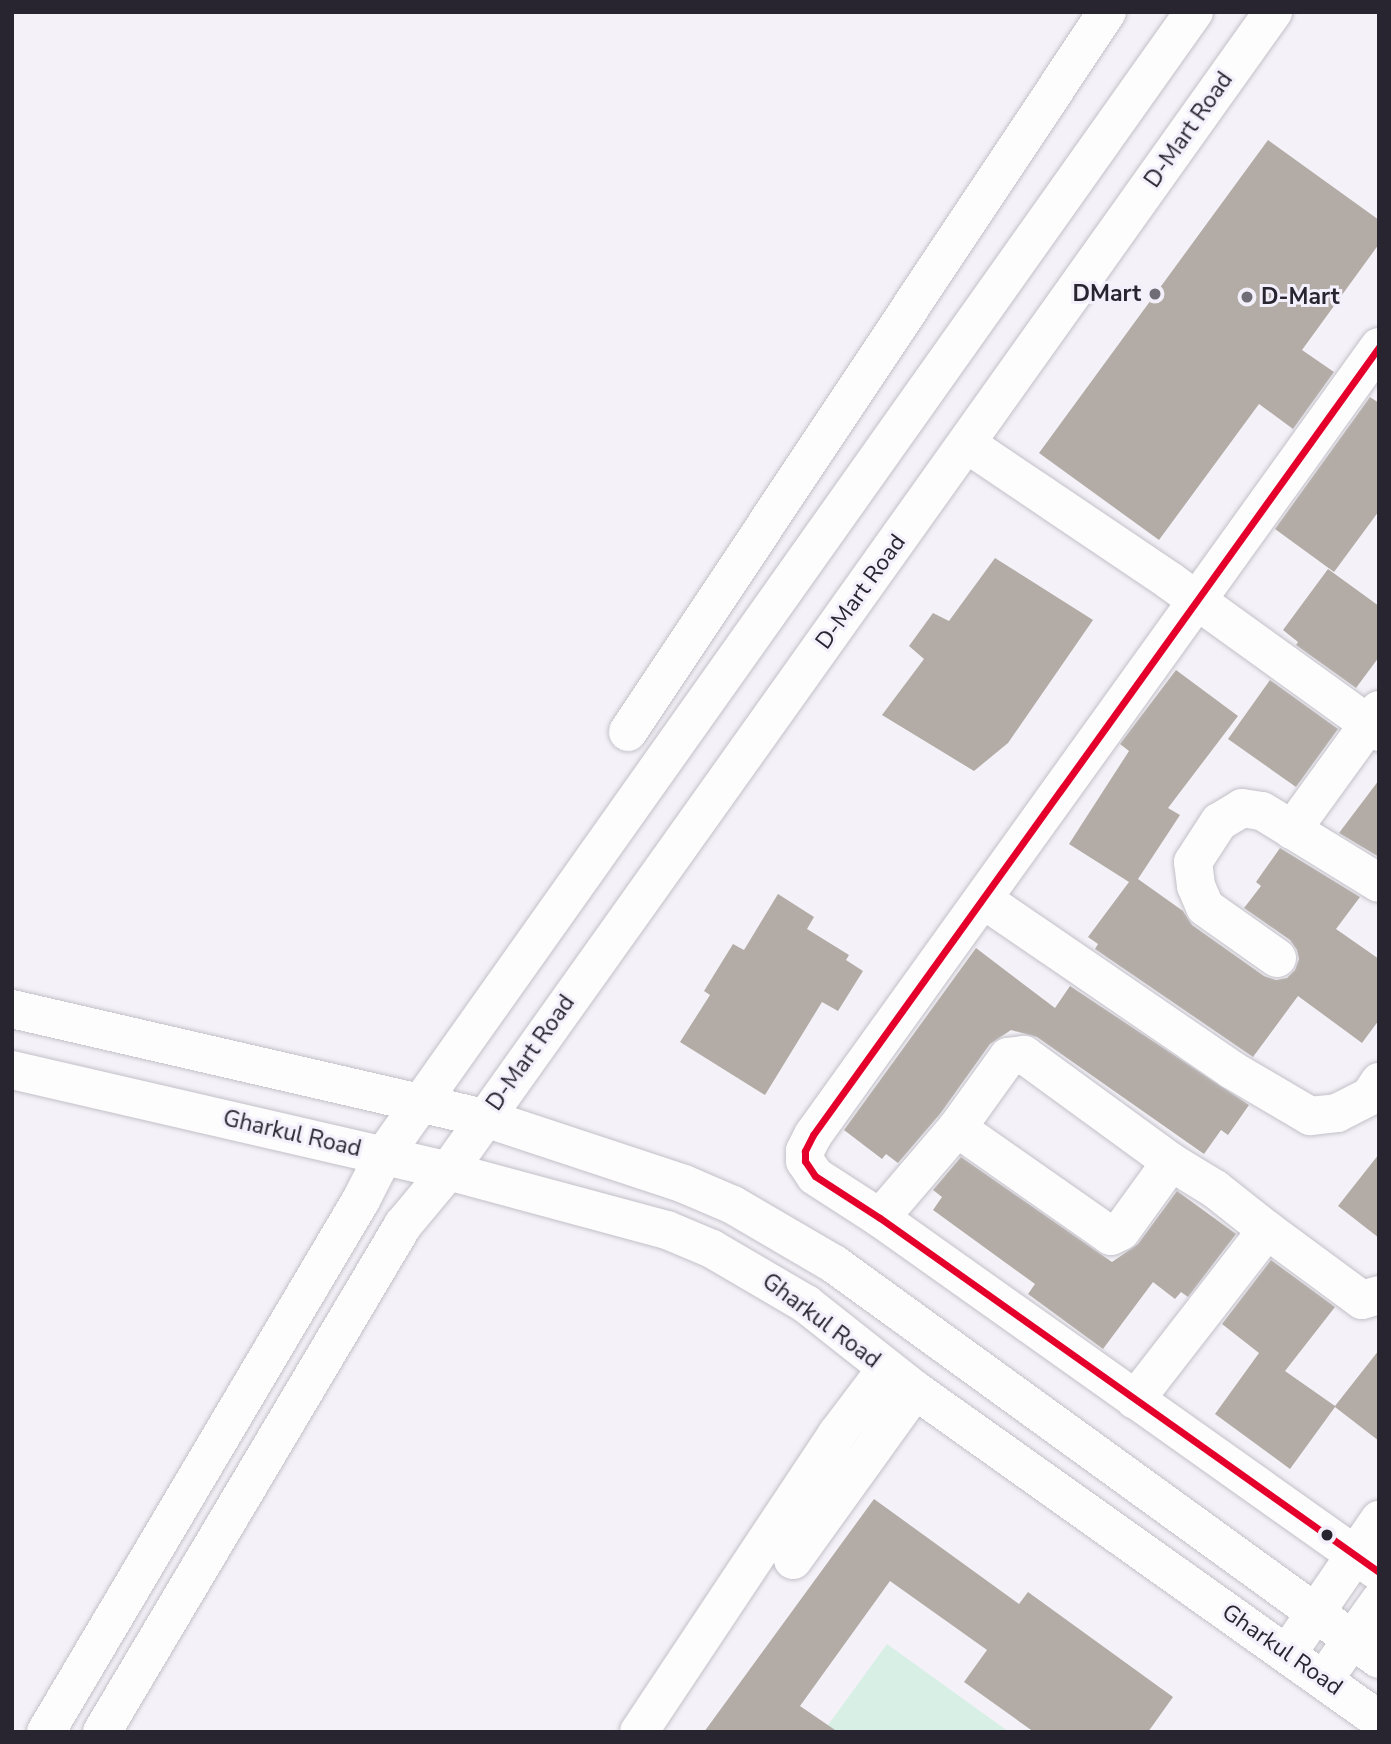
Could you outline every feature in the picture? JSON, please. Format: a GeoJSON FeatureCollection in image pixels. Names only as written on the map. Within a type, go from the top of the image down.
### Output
{"type":"FeatureCollection","features":[{"type":"Feature","properties":{"kind":"street"},"geometry":{"type":"LineString","coordinates":[[628,733],[1107,12]]}},
{"type":"Feature","properties":{"kind":"street"},"geometry":{"type":"LineString","coordinates":[[46,1732],[361,1200],[384,1155],[1194,12]]}},
{"type":"Feature","properties":{"kind":"street","name":"D-Mart Road"},"geometry":{"type":"LineString","coordinates":[[102,1732],[403,1225],[448,1171],[1272,12]]}},
{"type":"Feature","properties":{"kind":"street"},"geometry":{"type":"LineString","coordinates":[[1367,1563],[880,1218],[808,1170],[805,1151],[1379,347]]}},
{"type":"Feature","properties":{"kind":"street"},"geometry":{"type":"LineString","coordinates":[[967,444],[1375,722],[1292,830]]}},
{"type":"Feature","properties":{"kind":"street"},"geometry":{"type":"LineString","coordinates":[[1278,958],[1205,907],[1196,886],[1193,862],[1219,822],[1242,808],[1262,811],[1379,883]]}},
{"type":"Feature","properties":{"kind":"street"},"geometry":{"type":"LineString","coordinates":[[984,900],[1232,1070],[1310,1116],[1337,1113],[1370,1096],[1379,1082]]}},
{"type":"Feature","properties":{"kind":"street","name":"Gharkul Road"},"geometry":{"type":"LineString","coordinates":[[12,1009],[485,1118],[684,1184],[733,1205],[834,1264],[1314,1614],[1366,1649]]}},
{"type":"Feature","properties":{"kind":"street"},"geometry":{"type":"LineString","coordinates":[[880,1218],[957,1129],[1008,1057],[1024,1055],[1171,1161],[1215,1189],[1362,1300],[1379,1295]]}},
{"type":"Feature","properties":{"kind":"street","name":"Gharkul Road"},"geometry":{"type":"LineString","coordinates":[[12,1070],[448,1171],[667,1230],[712,1249],[806,1304],[900,1380],[1379,1720]]}},
{"type":"Feature","properties":{"kind":"street"},"geometry":{"type":"LineString","coordinates":[[957,1129],[1111,1236],[1121,1231],[1171,1161]]}},
{"type":"Feature","properties":{"kind":"street"},"geometry":{"type":"LineString","coordinates":[[1135,1400],[1268,1230]]}},
{"type":"Feature","properties":{"kind":"street"},"geometry":{"type":"LineString","coordinates":[[639,1732],[900,1380]]}},
{"type":"Feature","properties":{"kind":"street"},"geometry":{"type":"LineString","coordinates":[[793,1560],[852,1444]]}},
{"type":"Feature","properties":{"kind":"street"},"geometry":{"type":"LineString","coordinates":[[1287,1654],[1314,1614],[1367,1563],[1379,1520]]}},
{"type":"Feature","properties":{"kind":"street"},"geometry":{"type":"LineString","coordinates":[[1324,1679],[1366,1649],[1379,1602]]}},
{"type":"Feature","properties":{"kind":"green space"},"geometry":{"type":"Polygon","coordinates":[[[887,1644],[1009,1732],[823,1732],[887,1644]]]}},
{"type":"Feature","properties":{"kind":"building","name":"D-Mart"},"geometry":{"type":"Polygon","coordinates":[[[1268,140],[1379,220],[1379,244],[1302,350],[1334,372],[1293,429],[1259,404],[1159,540],[1039,453],[1268,140]]]}},
{"type":"Feature","properties":{"kind":"building"},"geometry":{"type":"Polygon","coordinates":[[[1370,397],[1379,403],[1379,511],[1334,572],[1275,529],[1370,397]]]}},
{"type":"Feature","properties":{"kind":"building"},"geometry":{"type":"Polygon","coordinates":[[[995,558],[1093,620],[1008,743],[974,771],[882,715],[924,659],[909,646],[933,613],[949,621],[995,558]]]}},
{"type":"Feature","properties":{"kind":"building"},"geometry":{"type":"Polygon","coordinates":[[[1328,569],[1379,606],[1379,657],[1356,688],[1296,645],[1298,642],[1283,630],[1328,569]]]}},
{"type":"Feature","properties":{"kind":"building"},"geometry":{"type":"Polygon","coordinates":[[[1176,670],[1238,716],[1168,808],[1180,815],[1138,879],[1183,911],[1192,925],[1264,976],[1276,980],[1287,978],[1295,970],[1299,959],[1297,950],[1290,940],[1244,908],[1261,886],[1256,882],[1280,848],[1360,897],[1336,929],[1379,959],[1379,1020],[1362,1043],[1298,996],[1253,1057],[1095,949],[1098,944],[1088,937],[1129,882],[1069,844],[1129,751],[1120,744],[1176,670]]]}},
{"type":"Feature","properties":{"kind":"building"},"geometry":{"type":"Polygon","coordinates":[[[1270,680],[1338,729],[1296,787],[1228,739],[1270,680]]]}},
{"type":"Feature","properties":{"kind":"building"},"geometry":{"type":"Polygon","coordinates":[[[1379,780],[1379,857],[1339,833],[1379,780]]]}},
{"type":"Feature","properties":{"kind":"building"},"geometry":{"type":"Polygon","coordinates":[[[778,894],[814,917],[807,929],[849,955],[846,960],[863,971],[838,1011],[822,1002],[765,1095],[680,1042],[710,995],[704,991],[733,944],[744,950],[778,894]]]}},
{"type":"Feature","properties":{"kind":"building"},"geometry":{"type":"Polygon","coordinates":[[[976,948],[1055,1008],[1070,986],[1249,1105],[1228,1135],[1221,1130],[1204,1154],[1037,1037],[1011,1030],[990,1044],[940,1114],[898,1163],[886,1154],[882,1159],[844,1130],[976,948]]]}},
{"type":"Feature","properties":{"kind":"building"},"geometry":{"type":"Polygon","coordinates":[[[1379,1154],[1379,1238],[1338,1206],[1379,1154]]]}},
{"type":"Feature","properties":{"kind":"building"},"geometry":{"type":"Polygon","coordinates":[[[961,1157],[1112,1262],[1138,1244],[1177,1191],[1236,1234],[1188,1297],[1181,1292],[1175,1299],[1153,1282],[1103,1349],[1028,1294],[1035,1284],[933,1210],[942,1197],[933,1190],[961,1157]]]}},
{"type":"Feature","properties":{"kind":"building"},"geometry":{"type":"Polygon","coordinates":[[[1271,1260],[1335,1307],[1285,1371],[1335,1406],[1379,1350],[1379,1441],[1335,1407],[1290,1469],[1215,1414],[1259,1353],[1222,1324],[1271,1260]]]}},
{"type":"Feature","properties":{"kind":"building"},"geometry":{"type":"Polygon","coordinates":[[[874,1499],[1019,1604],[1028,1592],[1173,1697],[1148,1732],[1034,1732],[964,1682],[987,1650],[890,1581],[800,1706],[838,1732],[704,1732],[874,1499]]]}},
{"type":"Feature","properties":{"kind":"transit line"},"geometry":{"type":"LineString","coordinates":[[1379,347],[813,1135],[805,1151],[805,1161],[815,1176],[880,1218],[1379,1572]]}},
{"type":"Feature","properties":{"kind":"place","name":"DMart"},"geometry":{"type":"Point","coordinates":[1155,294]}},
{"type":"Feature","properties":{"kind":"place","name":"D-Mart"},"geometry":{"type":"Point","coordinates":[1247,297]}}]}
